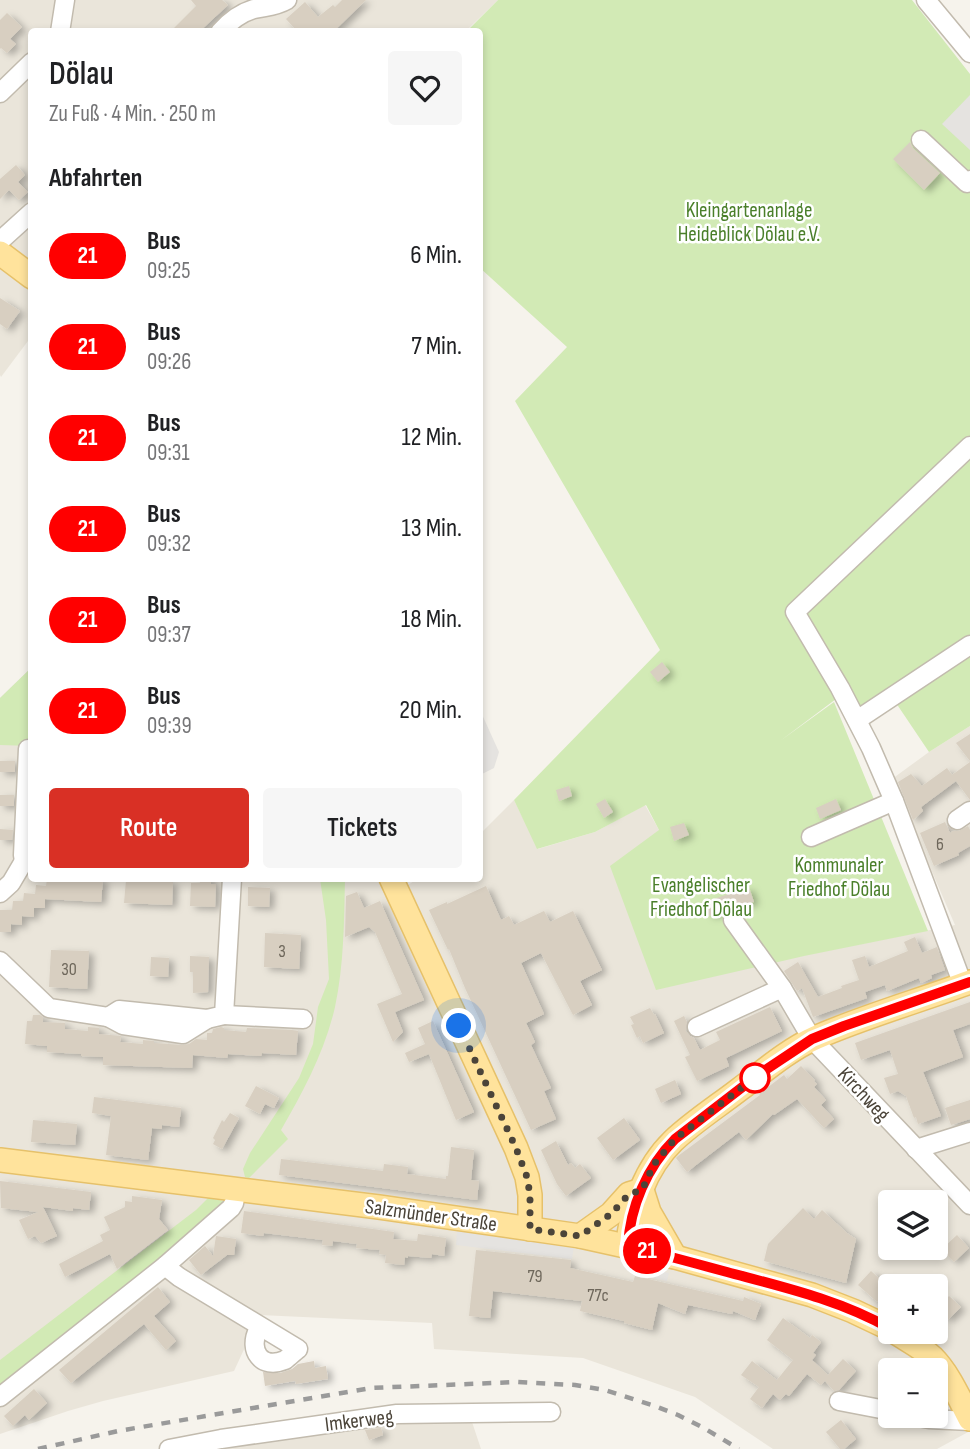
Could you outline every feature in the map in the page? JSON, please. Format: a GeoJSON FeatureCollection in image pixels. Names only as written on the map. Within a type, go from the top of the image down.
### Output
{"type":"FeatureCollection","features":[{"type":"Feature","properties":{"kind":"main road"},"geometry":{"type":"LineString","coordinates":[[0,253],[28,274]]}},
{"type":"Feature","properties":{"kind":"main road"},"geometry":{"type":"LineString","coordinates":[[393,882],[516,1148],[527,1177],[530,1229]]}},
{"type":"Feature","properties":{"kind":"main road"},"geometry":{"type":"LineString","coordinates":[[628,1246],[628,1230],[642,1190],[654,1164],[675,1139],[758,1075],[812,1039],[967,984]]}},
{"type":"Feature","properties":{"kind":"main road","name":"Salzmünder Straße"},"geometry":{"type":"LineString","coordinates":[[0,1160],[379,1207],[580,1236],[675,1257],[812,1295],[878,1324]]}},
{"type":"Feature","properties":{"kind":"main road"},"geometry":{"type":"LineString","coordinates":[[580,1236],[611,1214],[629,1194],[642,1190]]}},
{"type":"Feature","properties":{"kind":"main road"},"geometry":{"type":"LineString","coordinates":[[642,1190],[656,1227],[675,1257]]}},
{"type":"Feature","properties":{"kind":"main road","name":"Salzmünder Straße"},"geometry":{"type":"LineString","coordinates":[[914,1344],[943,1371],[970,1420]]}},
{"type":"Feature","properties":{"kind":"street"},"geometry":{"type":"LineString","coordinates":[[61,28],[65,0]]}},
{"type":"Feature","properties":{"kind":"street"},"geometry":{"type":"LineString","coordinates":[[224,28],[240,14],[277,6],[287,0]]}},
{"type":"Feature","properties":{"kind":"street"},"geometry":{"type":"LineString","coordinates":[[926,0],[970,53]]}},
{"type":"Feature","properties":{"kind":"street"},"geometry":{"type":"LineString","coordinates":[[0,93],[28,66]]}},
{"type":"Feature","properties":{"kind":"street"},"geometry":{"type":"LineString","coordinates":[[921,140],[967,183],[970,180]]}},
{"type":"Feature","properties":{"kind":"street"},"geometry":{"type":"LineString","coordinates":[[0,241],[28,216]]}},
{"type":"Feature","properties":{"kind":"street"},"geometry":{"type":"LineString","coordinates":[[967,984],[871,748],[795,612],[970,446]]}},
{"type":"Feature","properties":{"kind":"street"},"geometry":{"type":"LineString","coordinates":[[857,720],[970,645]]}},
{"type":"Feature","properties":{"kind":"street"},"geometry":{"type":"LineString","coordinates":[[0,893],[28,861],[23,855],[28,749]]}},
{"type":"Feature","properties":{"kind":"street"},"geometry":{"type":"LineString","coordinates":[[811,836],[894,801]]}},
{"type":"Feature","properties":{"kind":"street"},"geometry":{"type":"LineString","coordinates":[[216,1017],[232,882]]}},
{"type":"Feature","properties":{"kind":"street","name":"Kirchweg"},"geometry":{"type":"LineString","coordinates":[[733,920],[782,988],[812,1039],[970,1205]]}},
{"type":"Feature","properties":{"kind":"street"},"geometry":{"type":"LineString","coordinates":[[0,961],[49,1008],[108,1017],[119,1010],[216,1017],[303,1019]]}},
{"type":"Feature","properties":{"kind":"street"},"geometry":{"type":"LineString","coordinates":[[697,1027],[782,988]]}},
{"type":"Feature","properties":{"kind":"street"},"geometry":{"type":"LineString","coordinates":[[916,1149],[970,1132]]}},
{"type":"Feature","properties":{"kind":"street"},"geometry":{"type":"LineString","coordinates":[[0,1397],[165,1266],[231,1208],[237,1189]]}},
{"type":"Feature","properties":{"kind":"street"},"geometry":{"type":"LineString","coordinates":[[165,1266],[257,1324]]}},
{"type":"Feature","properties":{"kind":"street"},"geometry":{"type":"LineString","coordinates":[[839,1401],[878,1408]]}},
{"type":"Feature","properties":{"kind":"street","name":"Imkerweg"},"geometry":{"type":"LineString","coordinates":[[169,1449],[397,1414],[551,1412]]}},
{"type":"Feature","properties":{"kind":"street","name":"Salzmünder Straße"},"geometry":{"type":"LineString","coordinates":[[948,1419],[970,1420]]}},
{"type":"Feature","properties":{"kind":"shaded area"},"geometry":{"type":"Polygon","coordinates":[[[0,0],[498,0],[469,28],[28,28],[28,341],[1,377],[0,0]]]}},
{"type":"Feature","properties":{"kind":"shaded area"},"geometry":{"type":"Polygon","coordinates":[[[970,95],[970,150],[942,124],[970,95]]]}},
{"type":"Feature","properties":{"kind":"shaded area"},"geometry":{"type":"Polygon","coordinates":[[[28,671],[28,882],[382,882],[390,897],[412,882],[483,882],[483,831],[514,800],[538,849],[595,832],[645,805],[659,830],[786,959],[955,925],[892,779],[970,726],[970,1431],[937,1449],[773,1449],[695,1397],[583,1358],[434,1349],[432,1323],[260,1315],[234,1371],[68,1411],[0,1434],[0,698],[28,671]]]}},
{"type":"Feature","properties":{"kind":"shaded area"},"geometry":{"type":"Polygon","coordinates":[[[483,717],[499,752],[494,768],[483,774],[483,717]]]}},
{"type":"Feature","properties":{"kind":"shaded area"},"geometry":{"type":"Polygon","coordinates":[[[457,1231],[574,1246],[572,1259],[456,1245],[457,1231]]]}},
{"type":"Feature","properties":{"kind":"shaded area"},"geometry":{"type":"Polygon","coordinates":[[[637,1266],[669,1273],[667,1281],[636,1274],[637,1266]]]}},
{"type":"Feature","properties":{"kind":"shaded area"},"geometry":{"type":"Polygon","coordinates":[[[471,1419],[481,1449],[221,1449],[412,1421],[471,1419]]]}},
{"type":"Feature","properties":{"kind":"green space","name":"Kleingartenanlage Heideblick Dölau e.V."},"geometry":{"type":"Polygon","coordinates":[[[498,0],[912,0],[970,74],[970,726],[929,752],[894,700],[852,722],[840,696],[780,741],[834,702],[928,931],[656,990],[610,866],[659,830],[646,805],[595,832],[537,849],[514,800],[660,650],[515,401],[567,347],[483,271],[483,28],[470,28],[498,0]]]}},
{"type":"Feature","properties":{"kind":"green space"},"geometry":{"type":"Polygon","coordinates":[[[28,671],[28,746],[0,745],[0,698],[28,671]]]}},
{"type":"Feature","properties":{"kind":"green space"},"geometry":{"type":"Polygon","coordinates":[[[320,882],[345,882],[342,959],[331,1023],[305,1086],[281,1130],[288,1139],[249,1178],[245,1177],[243,1169],[250,1153],[299,1078],[313,1044],[318,1007],[329,979],[326,920],[320,882]]]}},
{"type":"Feature","properties":{"kind":"green space"},"geometry":{"type":"Polygon","coordinates":[[[208,1198],[224,1201],[183,1240],[0,1385],[0,1360],[208,1198]]]}},
{"type":"Feature","properties":{"kind":"building"},"geometry":{"type":"Polygon","coordinates":[[[191,0],[222,0],[228,5],[203,28],[174,28],[196,6],[191,0]]]}},
{"type":"Feature","properties":{"kind":"building"},"geometry":{"type":"Polygon","coordinates":[[[342,0],[366,0],[337,28],[294,28],[286,19],[305,2],[318,17],[333,5],[335,7],[342,0]]]}},
{"type":"Feature","properties":{"kind":"building"},"geometry":{"type":"Polygon","coordinates":[[[7,13],[22,27],[10,39],[16,44],[7,53],[0,49],[0,20],[7,13]]]}},
{"type":"Feature","properties":{"kind":"building"},"geometry":{"type":"Polygon","coordinates":[[[910,142],[940,173],[924,190],[893,159],[910,142]]]}},
{"type":"Feature","properties":{"kind":"building"},"geometry":{"type":"Polygon","coordinates":[[[16,165],[25,175],[18,182],[28,192],[19,200],[9,190],[0,199],[0,179],[16,165]]]}},
{"type":"Feature","properties":{"kind":"building"},"geometry":{"type":"Polygon","coordinates":[[[0,298],[20,311],[7,329],[0,324],[0,298]]]}},
{"type":"Feature","properties":{"kind":"building"},"geometry":{"type":"Polygon","coordinates":[[[662,662],[670,672],[658,682],[650,672],[662,662]]]}},
{"type":"Feature","properties":{"kind":"building"},"geometry":{"type":"Polygon","coordinates":[[[970,734],[970,761],[956,743],[970,734]]]}},
{"type":"Feature","properties":{"kind":"building"},"geometry":{"type":"Polygon","coordinates":[[[0,761],[15,761],[15,772],[0,772],[0,761]]]}},
{"type":"Feature","properties":{"kind":"building"},"geometry":{"type":"Polygon","coordinates":[[[970,762],[970,800],[956,781],[921,807],[923,811],[913,820],[898,782],[911,774],[922,786],[947,768],[952,775],[970,762]]]}},
{"type":"Feature","properties":{"kind":"building"},"geometry":{"type":"Polygon","coordinates":[[[569,786],[572,796],[559,801],[556,790],[569,786]]]}},
{"type":"Feature","properties":{"kind":"building"},"geometry":{"type":"Polygon","coordinates":[[[0,795],[14,795],[14,806],[0,806],[0,795]]]}},
{"type":"Feature","properties":{"kind":"building"},"geometry":{"type":"Polygon","coordinates":[[[605,799],[613,812],[604,818],[596,804],[605,799]]]}},
{"type":"Feature","properties":{"kind":"building"},"geometry":{"type":"Polygon","coordinates":[[[836,799],[841,810],[820,819],[816,808],[836,799]]]}},
{"type":"Feature","properties":{"kind":"building"},"geometry":{"type":"Polygon","coordinates":[[[945,822],[950,833],[968,826],[970,846],[958,853],[959,855],[934,866],[920,833],[945,822]]]}},
{"type":"Feature","properties":{"kind":"building"},"geometry":{"type":"Polygon","coordinates":[[[684,823],[689,835],[674,841],[670,827],[684,823]]]}},
{"type":"Feature","properties":{"kind":"building"},"geometry":{"type":"Polygon","coordinates":[[[0,829],[13,830],[12,840],[0,840],[0,829]]]}},
{"type":"Feature","properties":{"kind":"building"},"geometry":{"type":"Polygon","coordinates":[[[46,882],[103,882],[101,902],[45,899],[45,908],[34,908],[34,917],[22,916],[22,925],[11,924],[11,932],[0,932],[0,910],[12,910],[13,901],[23,901],[24,893],[35,894],[36,885],[46,886],[46,882]]]}},
{"type":"Feature","properties":{"kind":"building"},"geometry":{"type":"Polygon","coordinates":[[[126,882],[173,882],[172,905],[124,903],[126,882]]]}},
{"type":"Feature","properties":{"kind":"building"},"geometry":{"type":"Polygon","coordinates":[[[191,883],[216,884],[215,907],[190,906],[191,883]]]}},
{"type":"Feature","properties":{"kind":"building"},"geometry":{"type":"Polygon","coordinates":[[[486,886],[501,920],[509,916],[514,925],[544,911],[550,922],[573,911],[602,970],[580,981],[592,1005],[573,1015],[541,953],[521,963],[544,1014],[526,1023],[535,1042],[531,1045],[551,1088],[544,1091],[556,1119],[531,1130],[429,910],[486,886]]]}},
{"type":"Feature","properties":{"kind":"building"},"geometry":{"type":"Polygon","coordinates":[[[248,887],[270,888],[269,907],[248,906],[248,887]]]}},
{"type":"Feature","properties":{"kind":"building"},"geometry":{"type":"Polygon","coordinates":[[[749,887],[754,902],[727,910],[723,915],[722,912],[709,916],[705,902],[749,887]]]}},
{"type":"Feature","properties":{"kind":"building"},"geometry":{"type":"Polygon","coordinates":[[[357,892],[364,908],[380,901],[424,1000],[395,1012],[403,1032],[393,1042],[377,1004],[402,994],[375,932],[369,927],[345,937],[346,896],[357,892]]]}},
{"type":"Feature","properties":{"kind":"building"},"geometry":{"type":"Polygon","coordinates":[[[265,933],[301,935],[299,969],[264,967],[265,933]]]}},
{"type":"Feature","properties":{"kind":"building"},"geometry":{"type":"Polygon","coordinates":[[[915,937],[922,953],[937,947],[945,970],[931,975],[932,978],[921,983],[919,978],[887,991],[885,985],[865,992],[867,998],[813,1017],[802,988],[797,991],[784,971],[798,962],[818,997],[859,980],[852,960],[865,956],[869,967],[908,951],[904,942],[915,937]]]}},
{"type":"Feature","properties":{"kind":"building"},"geometry":{"type":"Polygon","coordinates":[[[51,950],[89,951],[87,989],[49,987],[51,950]]]}},
{"type":"Feature","properties":{"kind":"building"},"geometry":{"type":"Polygon","coordinates":[[[190,956],[209,957],[208,992],[193,993],[190,956]]]}},
{"type":"Feature","properties":{"kind":"building"},"geometry":{"type":"Polygon","coordinates":[[[151,957],[169,958],[168,977],[150,976],[151,957]]]}},
{"type":"Feature","properties":{"kind":"building"},"geometry":{"type":"Polygon","coordinates":[[[970,1002],[970,1024],[953,1030],[963,1057],[923,1072],[941,1116],[918,1124],[906,1096],[898,1091],[890,1094],[884,1078],[898,1074],[890,1050],[861,1060],[855,1043],[970,1002]]]}},
{"type":"Feature","properties":{"kind":"building"},"geometry":{"type":"Polygon","coordinates":[[[770,1007],[782,1031],[726,1058],[729,1066],[697,1081],[685,1057],[690,1055],[674,1021],[684,1016],[687,1022],[686,1031],[694,1038],[700,1050],[720,1040],[716,1032],[770,1007]]]}},
{"type":"Feature","properties":{"kind":"building"},"geometry":{"type":"Polygon","coordinates":[[[650,1008],[664,1033],[643,1043],[640,1036],[637,1038],[630,1017],[650,1008]]]}},
{"type":"Feature","properties":{"kind":"building"},"geometry":{"type":"Polygon","coordinates":[[[33,1015],[43,1017],[43,1022],[65,1023],[65,1029],[88,1031],[88,1027],[99,1028],[99,1034],[121,1036],[120,1042],[143,1044],[143,1040],[189,1044],[196,1039],[207,1040],[207,1033],[221,1027],[224,1030],[246,1032],[247,1028],[292,1030],[298,1031],[296,1055],[228,1054],[227,1058],[193,1055],[192,1068],[103,1065],[103,1057],[47,1052],[47,1046],[25,1044],[27,1021],[32,1021],[33,1015]]]}},
{"type":"Feature","properties":{"kind":"building"},"geometry":{"type":"Polygon","coordinates":[[[433,1021],[474,1112],[456,1120],[429,1054],[409,1062],[405,1053],[425,1044],[418,1028],[433,1021]]]}},
{"type":"Feature","properties":{"kind":"building"},"geometry":{"type":"Polygon","coordinates":[[[801,1066],[815,1080],[817,1084],[814,1087],[826,1100],[821,1105],[834,1119],[824,1128],[797,1099],[773,1114],[746,1140],[739,1132],[687,1172],[676,1158],[678,1156],[784,1075],[787,1079],[801,1066]]]}},
{"type":"Feature","properties":{"kind":"building"},"geometry":{"type":"Polygon","coordinates":[[[675,1080],[681,1094],[661,1103],[655,1089],[675,1080]]]}},
{"type":"Feature","properties":{"kind":"building"},"geometry":{"type":"Polygon","coordinates":[[[256,1086],[279,1098],[274,1108],[265,1104],[260,1114],[245,1106],[256,1086]]]}},
{"type":"Feature","properties":{"kind":"building"},"geometry":{"type":"Polygon","coordinates":[[[94,1097],[181,1108],[179,1127],[162,1125],[162,1129],[152,1128],[148,1160],[106,1155],[111,1116],[92,1113],[94,1097]]]}},
{"type":"Feature","properties":{"kind":"building"},"geometry":{"type":"Polygon","coordinates":[[[970,1100],[970,1119],[951,1125],[945,1108],[970,1100]]]}},
{"type":"Feature","properties":{"kind":"building"},"geometry":{"type":"Polygon","coordinates":[[[230,1113],[239,1118],[222,1149],[213,1144],[213,1138],[222,1120],[224,1122],[230,1113]]]}},
{"type":"Feature","properties":{"kind":"building"},"geometry":{"type":"Polygon","coordinates":[[[624,1118],[640,1140],[613,1160],[597,1138],[624,1118]]]}},
{"type":"Feature","properties":{"kind":"building"},"geometry":{"type":"Polygon","coordinates":[[[33,1120],[77,1124],[75,1145],[31,1142],[33,1120]]]}},
{"type":"Feature","properties":{"kind":"building"},"geometry":{"type":"Polygon","coordinates":[[[556,1141],[568,1165],[571,1163],[575,1168],[580,1164],[591,1178],[566,1196],[557,1184],[541,1150],[556,1141]]]}},
{"type":"Feature","properties":{"kind":"building"},"geometry":{"type":"Polygon","coordinates":[[[451,1147],[474,1150],[471,1180],[479,1181],[477,1200],[279,1175],[281,1159],[383,1171],[384,1164],[408,1167],[407,1174],[446,1179],[451,1147]]]}},
{"type":"Feature","properties":{"kind":"building"},"geometry":{"type":"Polygon","coordinates":[[[0,1181],[91,1192],[89,1210],[43,1207],[57,1236],[41,1243],[35,1236],[28,1239],[19,1220],[38,1212],[1,1208],[0,1181]]]}},
{"type":"Feature","properties":{"kind":"building"},"geometry":{"type":"Polygon","coordinates":[[[132,1196],[162,1200],[159,1219],[168,1230],[117,1269],[110,1254],[65,1277],[59,1264],[103,1241],[100,1235],[110,1230],[104,1217],[125,1207],[125,1201],[132,1202],[132,1196]]]}},
{"type":"Feature","properties":{"kind":"building"},"geometry":{"type":"Polygon","coordinates":[[[803,1208],[814,1219],[822,1210],[856,1239],[846,1283],[764,1261],[768,1244],[803,1208]]]}},
{"type":"Feature","properties":{"kind":"building"},"geometry":{"type":"Polygon","coordinates":[[[244,1211],[394,1232],[393,1239],[417,1241],[418,1234],[446,1238],[444,1256],[408,1256],[405,1257],[404,1265],[385,1263],[386,1255],[379,1254],[380,1250],[356,1248],[357,1244],[333,1241],[332,1246],[322,1245],[323,1240],[241,1233],[244,1211]]]}},
{"type":"Feature","properties":{"kind":"building"},"geometry":{"type":"Polygon","coordinates":[[[957,1235],[969,1248],[954,1262],[948,1256],[948,1243],[957,1235]]]}},
{"type":"Feature","properties":{"kind":"building"},"geometry":{"type":"Polygon","coordinates":[[[216,1236],[236,1239],[234,1255],[227,1255],[201,1275],[189,1260],[205,1246],[213,1256],[216,1236]]]}},
{"type":"Feature","properties":{"kind":"building"},"geometry":{"type":"Polygon","coordinates":[[[476,1250],[571,1260],[570,1268],[633,1282],[635,1276],[743,1301],[744,1297],[761,1304],[755,1320],[733,1311],[732,1314],[688,1305],[685,1314],[658,1303],[652,1330],[580,1311],[582,1301],[493,1291],[490,1318],[469,1316],[476,1250]]]}},
{"type":"Feature","properties":{"kind":"building"},"geometry":{"type":"Polygon","coordinates":[[[871,1271],[878,1277],[878,1302],[875,1300],[858,1285],[871,1271]]]}},
{"type":"Feature","properties":{"kind":"building"},"geometry":{"type":"Polygon","coordinates":[[[158,1287],[170,1302],[154,1316],[176,1341],[166,1350],[144,1324],[71,1383],[59,1370],[158,1287]]]}},
{"type":"Feature","properties":{"kind":"building"},"geometry":{"type":"Polygon","coordinates":[[[948,1297],[961,1307],[948,1320],[948,1297]]]}},
{"type":"Feature","properties":{"kind":"building"},"geometry":{"type":"Polygon","coordinates":[[[783,1318],[810,1338],[812,1335],[821,1342],[813,1353],[816,1355],[812,1360],[828,1375],[843,1359],[856,1371],[839,1390],[834,1391],[825,1381],[821,1385],[807,1374],[789,1396],[786,1394],[780,1400],[773,1394],[762,1408],[750,1399],[759,1387],[741,1375],[752,1361],[777,1380],[793,1360],[767,1340],[783,1318]]]}},
{"type":"Feature","properties":{"kind":"building"},"geometry":{"type":"Polygon","coordinates":[[[314,1361],[315,1368],[326,1366],[328,1379],[265,1386],[263,1372],[280,1373],[298,1364],[314,1361]]]}},
{"type":"Feature","properties":{"kind":"building"},"geometry":{"type":"Polygon","coordinates":[[[34,1389],[47,1403],[29,1420],[25,1415],[13,1426],[4,1416],[34,1389]]]}},
{"type":"Feature","properties":{"kind":"building"},"geometry":{"type":"Polygon","coordinates":[[[841,1420],[856,1439],[844,1449],[840,1449],[826,1432],[841,1420]]]}},
{"type":"Feature","properties":{"kind":"building"},"geometry":{"type":"Polygon","coordinates":[[[381,1428],[383,1435],[369,1440],[365,1430],[381,1428]]]}},
{"type":"Feature","properties":{"kind":"railway"},"geometry":{"type":"LineString","coordinates":[[38,1449],[118,1431],[371,1388],[517,1382],[575,1385],[605,1390],[678,1415],[739,1449]]}},
{"type":"Feature","properties":{"kind":"bus line","name":"21"},"geometry":{"type":"LineString","coordinates":[[878,1323],[812,1295],[628,1246],[628,1230],[654,1164],[666,1148],[758,1075],[812,1039],[970,982]]}},
{"type":"Feature","properties":{"kind":"route"},"geometry":{"type":"LineString","coordinates":[[459,1026],[527,1177],[530,1229],[580,1236],[603,1221],[629,1194],[642,1190],[654,1164],[675,1139],[758,1075],[755,1078]]}},
{"type":"Feature","properties":{"kind":"park label","name":"Kommunaler Friedhof Dölau"},"geometry":{"type":"Point","coordinates":[839,877]}},
{"type":"Feature","properties":{"kind":"park label","name":"Evangelischer Friedhof Dölau"},"geometry":{"type":"Point","coordinates":[701,897]}}]}
